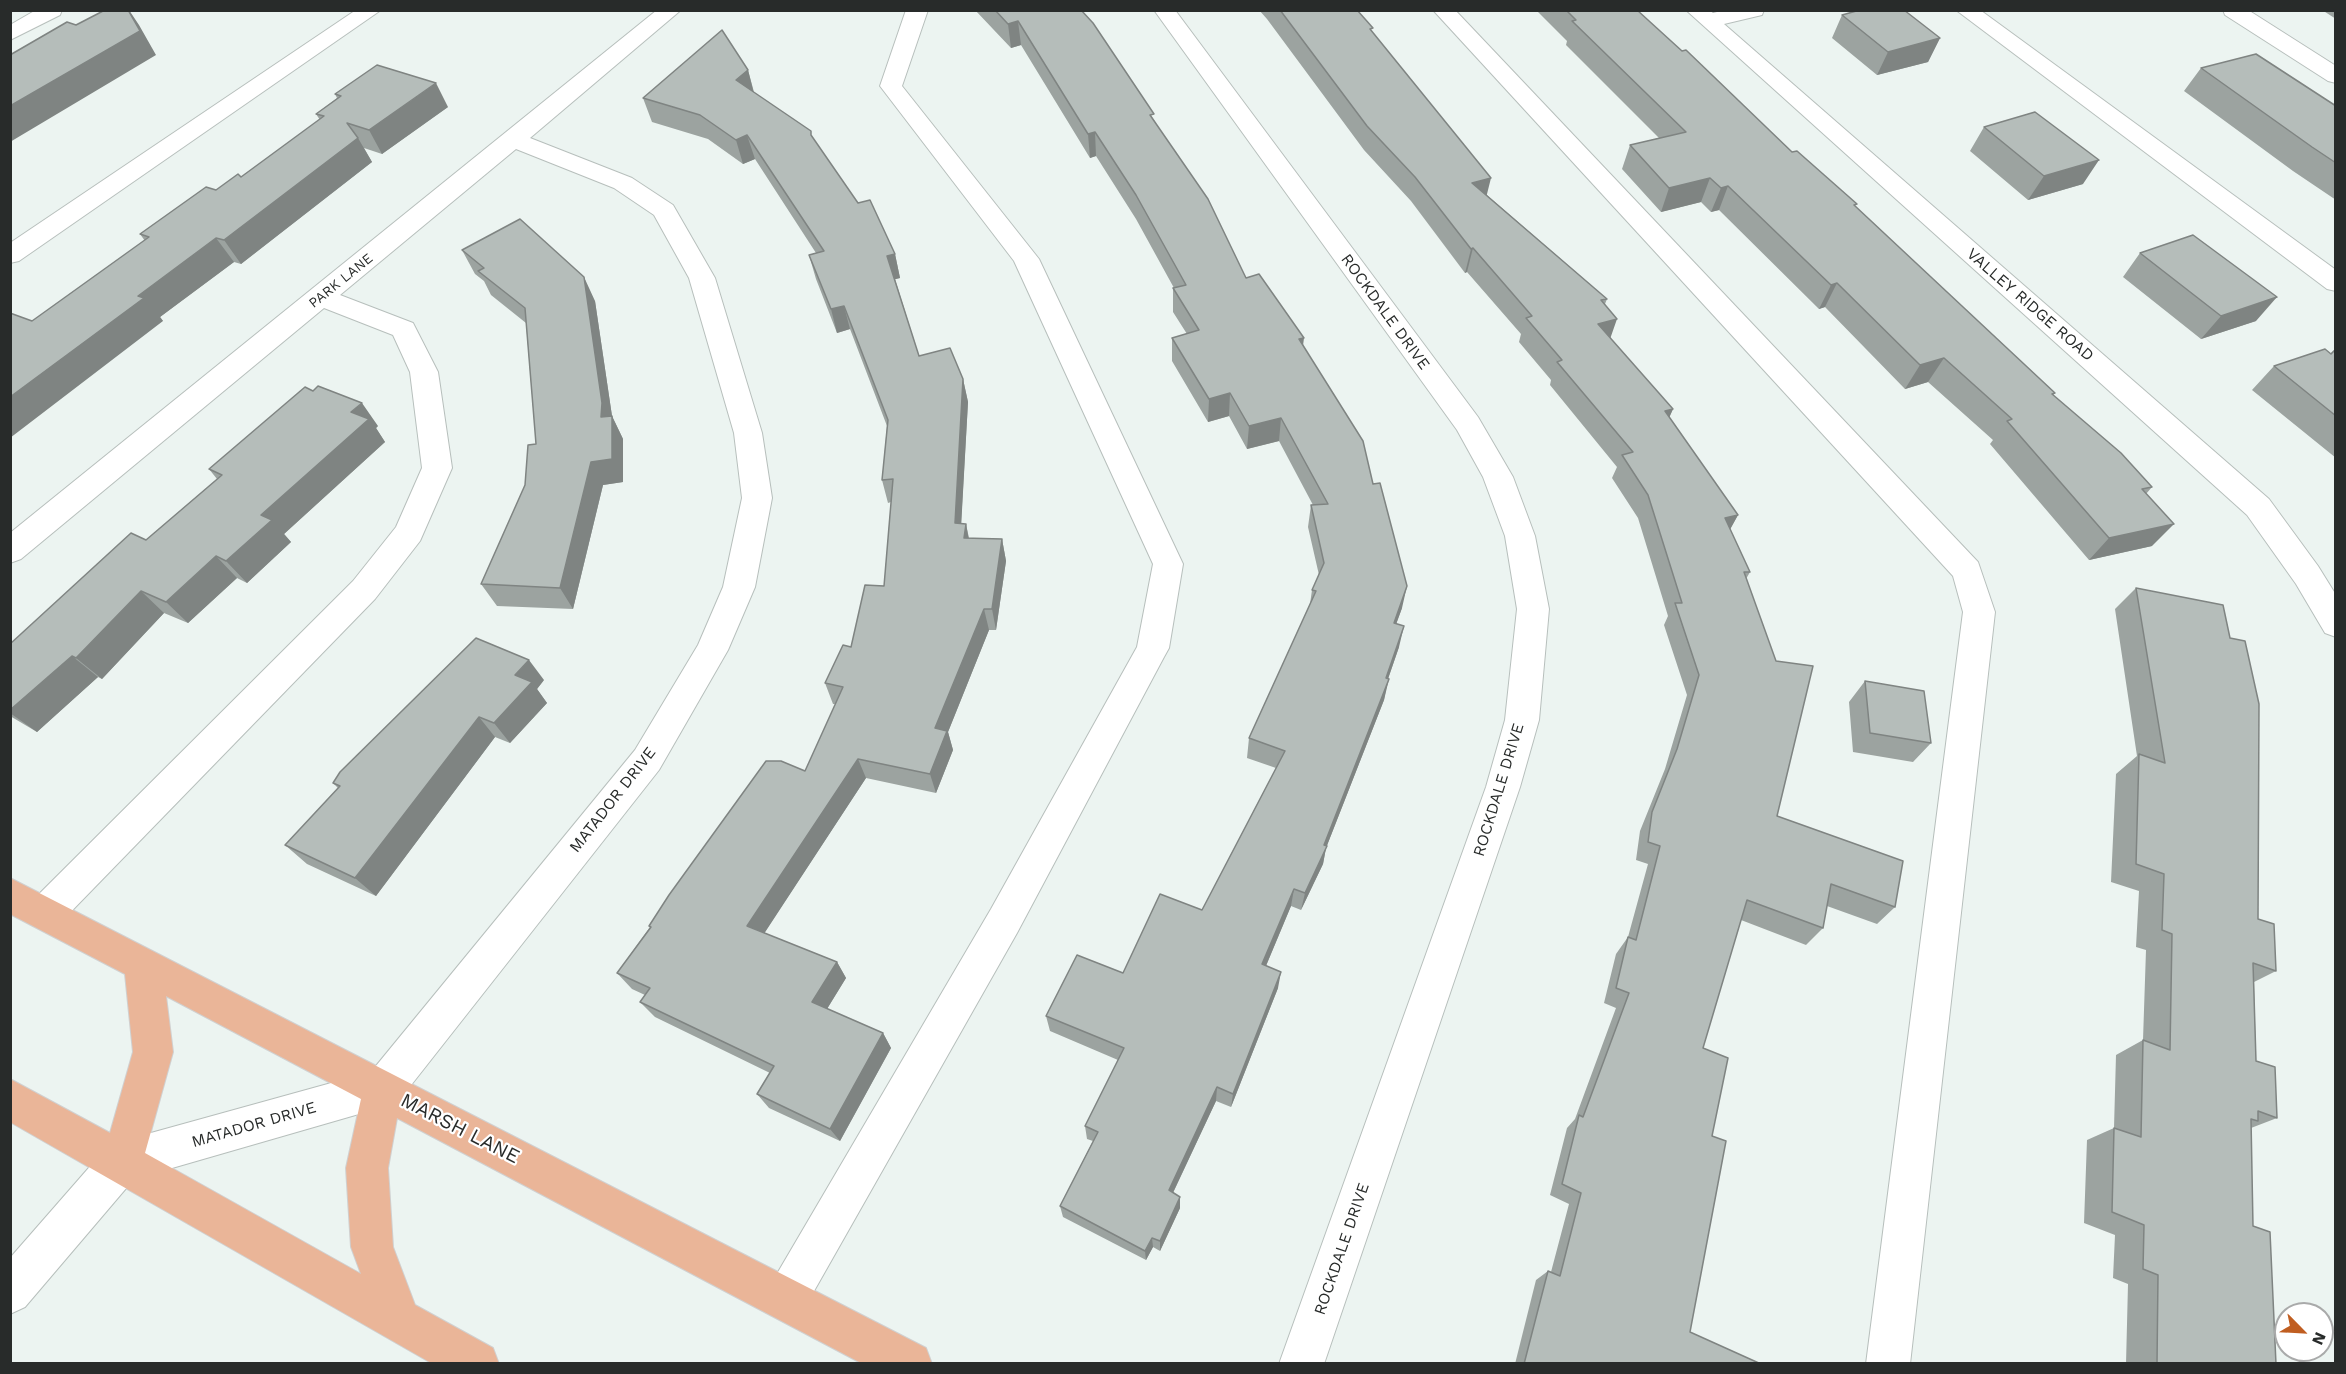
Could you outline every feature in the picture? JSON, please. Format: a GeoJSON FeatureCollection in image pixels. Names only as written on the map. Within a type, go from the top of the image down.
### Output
{"type":"FeatureCollection","features":[{"type":"Feature","properties":{"kind":"main road","name":"MARSH LANE"},"geometry":{"type":"LineString","coordinates":[[28,904],[910,1364]]}},
{"type":"Feature","properties":{"kind":"main road"},"geometry":{"type":"LineString","coordinates":[[122,1162],[153,1052],[143,964]]}},
{"type":"Feature","properties":{"kind":"main road"},"geometry":{"type":"LineString","coordinates":[[383,1089],[367,1168],[372,1247],[399,1319]]}},
{"type":"Feature","properties":{"kind":"main road"},"geometry":{"type":"LineString","coordinates":[[10,1099],[477,1364]]}},
{"type":"Feature","properties":{"kind":"street"},"geometry":{"type":"LineString","coordinates":[[10,34],[52,10]]}},
{"type":"Feature","properties":{"kind":"street"},"geometry":{"type":"LineString","coordinates":[[10,255],[371,10]]}},
{"type":"Feature","properties":{"kind":"street","name":"PARK LANE"},"geometry":{"type":"LineString","coordinates":[[10,551],[671,10]]}},
{"type":"Feature","properties":{"kind":"street"},"geometry":{"type":"LineString","coordinates":[[786,1299],[1004,921],[1153,648],[1168,564],[1026,260],[891,86],[917,10]]}},
{"type":"Feature","properties":{"kind":"street","name":"ROCKDALE DRIVE"},"geometry":{"type":"LineString","coordinates":[[1164,10],[1468,424],[1498,477],[1520,536],[1533,609],[1522,720],[1503,788],[1301,1364]]}},
{"type":"Feature","properties":{"kind":"street"},"geometry":{"type":"LineString","coordinates":[[1443,10],[1967,571],[1979,612],[1888,1364]]}},
{"type":"Feature","properties":{"kind":"street"},"geometry":{"type":"LineString","coordinates":[[1702,16],[1754,10]]}},
{"type":"Feature","properties":{"kind":"street"},"geometry":{"type":"LineString","coordinates":[[1966,10],[2336,284]]}},
{"type":"Feature","properties":{"kind":"street"},"geometry":{"type":"LineString","coordinates":[[2233,10],[2336,76]]}},
{"type":"Feature","properties":{"kind":"street","name":"VALLEY RIDGE ROAD"},"geometry":{"type":"LineString","coordinates":[[1702,16],[2258,507],[2307,575],[2336,624]]}},
{"type":"Feature","properties":{"kind":"street","name":"MATADOR DRIVE"},"geometry":{"type":"LineString","coordinates":[[122,1162],[383,1089],[647,760],[712,650],[739,587],[757,498],[748,434],[702,278],[664,210],[623,183],[514,140]]}},
{"type":"Feature","properties":{"kind":"street"},"geometry":{"type":"LineString","coordinates":[[28,904],[364,590],[409,533],[437,468],[424,372],[404,329],[321,297]]}},
{"type":"Feature","properties":{"kind":"street"},"geometry":{"type":"LineString","coordinates":[[10,1292],[122,1162]]}},
{"type":"Feature","properties":{"kind":"building"},"geometry":{"type":"Polygon","coordinates":[[[105,10],[128,10],[140,31],[10,106],[10,55],[67,22],[76,25],[105,10]]]}},
{"type":"Feature","properties":{"kind":"building"},"geometry":{"type":"Polygon","coordinates":[[[995,10],[1081,10],[1093,23],[1154,114],[1150,115],[1208,199],[1246,278],[1259,274],[1304,338],[1299,339],[1363,441],[1373,484],[1380,483],[1407,586],[1394,623],[1404,626],[1386,678],[1389,679],[1324,845],[1327,846],[1305,893],[1294,889],[1262,964],[1281,972],[1233,1094],[1217,1087],[1169,1190],[1180,1197],[1160,1241],[1152,1238],[1145,1251],[1060,1206],[1098,1132],[1085,1126],[1124,1048],[1046,1016],[1077,955],[1123,973],[1160,894],[1202,910],[1285,751],[1249,738],[1316,591],[1312,590],[1324,563],[1311,505],[1328,504],[1281,418],[1249,426],[1230,393],[1209,399],[1172,338],[1199,330],[1173,288],[1186,285],[1136,195],[1095,132],[1088,134],[1018,21],[1008,24],[995,10]]]}},
{"type":"Feature","properties":{"kind":"building"},"geometry":{"type":"Polygon","coordinates":[[[1280,10],[1357,10],[1491,178],[1472,183],[1607,299],[1601,300],[1617,319],[1598,324],[1673,409],[1665,411],[1738,515],[1725,518],[1750,572],[1744,572],[1776,661],[1813,666],[1777,816],[1903,861],[1895,907],[1831,884],[1823,928],[1747,900],[1703,1048],[1728,1058],[1712,1136],[1726,1141],[1690,1332],[1761,1364],[1524,1364],[1548,1271],[1560,1276],[1581,1193],[1562,1184],[1579,1115],[1583,1117],[1629,993],[1616,988],[1628,937],[1636,940],[1660,846],[1648,842],[1652,812],[1677,749],[1699,675],[1675,603],[1682,603],[1648,495],[1622,455],[1633,452],[1557,362],[1562,360],[1526,318],[1532,316],[1473,248],[1471,249],[1415,177],[1367,126],[1280,10]]]}},
{"type":"Feature","properties":{"kind":"building"},"geometry":{"type":"Polygon","coordinates":[[[1566,10],[1637,10],[1682,51],[1686,50],[1792,152],[1797,151],[1857,204],[1854,205],[2055,393],[2052,394],[2121,453],[2152,487],[2142,489],[2174,524],[2109,538],[2007,421],[2012,419],[1944,358],[1920,365],[1837,283],[1831,285],[1728,186],[1721,188],[1710,178],[1669,188],[1630,145],[1686,132],[1572,21],[1576,20],[1566,10]]]}},
{"type":"Feature","properties":{"kind":"building"},"geometry":{"type":"Polygon","coordinates":[[[1860,10],[1904,10],[1940,38],[1888,52],[1842,15],[1860,10]]]}},
{"type":"Feature","properties":{"kind":"building"},"geometry":{"type":"Polygon","coordinates":[[[722,30],[748,70],[736,80],[811,131],[811,135],[858,203],[870,200],[895,254],[887,256],[919,356],[950,348],[963,379],[955,523],[966,524],[964,538],[1002,539],[992,609],[984,609],[935,728],[947,731],[930,774],[858,759],[747,926],[837,962],[812,1002],[883,1033],[830,1129],[757,1094],[774,1066],[640,1002],[650,988],[617,973],[651,927],[649,926],[669,895],[766,761],[781,761],[805,771],[843,687],[825,683],[843,645],[851,647],[865,585],[884,586],[893,479],[882,480],[888,420],[844,306],[831,309],[809,255],[824,251],[747,135],[736,140],[700,115],[643,98],[722,30]]]}},
{"type":"Feature","properties":{"kind":"building"},"geometry":{"type":"Polygon","coordinates":[[[2256,54],[2336,106],[2336,163],[2201,68],[2256,54]]]}},
{"type":"Feature","properties":{"kind":"building"},"geometry":{"type":"Polygon","coordinates":[[[377,65],[436,83],[369,130],[347,123],[358,138],[224,240],[216,238],[138,296],[144,298],[10,397],[10,313],[32,321],[149,237],[140,234],[206,187],[216,190],[238,174],[241,177],[324,116],[316,114],[341,96],[335,94],[377,65]]]}},
{"type":"Feature","properties":{"kind":"building"},"geometry":{"type":"Polygon","coordinates":[[[2035,112],[2099,160],[2044,176],[1984,127],[2035,112]]]}},
{"type":"Feature","properties":{"kind":"building"},"geometry":{"type":"Polygon","coordinates":[[[520,219],[584,277],[602,403],[601,417],[612,416],[612,459],[591,462],[560,588],[481,584],[525,485],[528,445],[536,444],[525,308],[478,271],[484,268],[462,250],[520,219]]]}},
{"type":"Feature","properties":{"kind":"building"},"geometry":{"type":"Polygon","coordinates":[[[2193,235],[2277,297],[2221,316],[2140,253],[2193,235]]]}},
{"type":"Feature","properties":{"kind":"building"},"geometry":{"type":"Polygon","coordinates":[[[2325,349],[2331,354],[2336,349],[2336,416],[2274,366],[2325,349]]]}},
{"type":"Feature","properties":{"kind":"building"},"geometry":{"type":"Polygon","coordinates":[[[318,386],[362,403],[351,412],[369,419],[261,515],[272,520],[226,561],[216,556],[166,602],[141,591],[76,658],[72,656],[10,710],[10,644],[131,533],[146,540],[222,475],[209,469],[305,387],[313,391],[318,386]]]}},
{"type":"Feature","properties":{"kind":"building"},"geometry":{"type":"Polygon","coordinates":[[[2136,588],[2223,605],[2230,638],[2245,641],[2259,704],[2258,919],[2274,924],[2276,971],[2253,963],[2256,1061],[2275,1067],[2277,1118],[2258,1111],[2258,1121],[2251,1119],[2253,1226],[2270,1232],[2274,1362],[2276,1364],[2157,1364],[2158,1275],[2143,1269],[2144,1225],[2112,1212],[2114,1128],[2141,1137],[2143,1040],[2170,1050],[2172,934],[2162,930],[2164,874],[2136,864],[2139,754],[2165,763],[2136,588]]]}},
{"type":"Feature","properties":{"kind":"building"},"geometry":{"type":"Polygon","coordinates":[[[476,638],[529,660],[515,675],[532,682],[494,723],[479,717],[355,878],[285,845],[340,786],[333,783],[340,772],[476,638]]]}},
{"type":"Feature","properties":{"kind":"building"},"geometry":{"type":"Polygon","coordinates":[[[1865,681],[1924,691],[1931,743],[1870,733],[1865,681]]]}}]}
